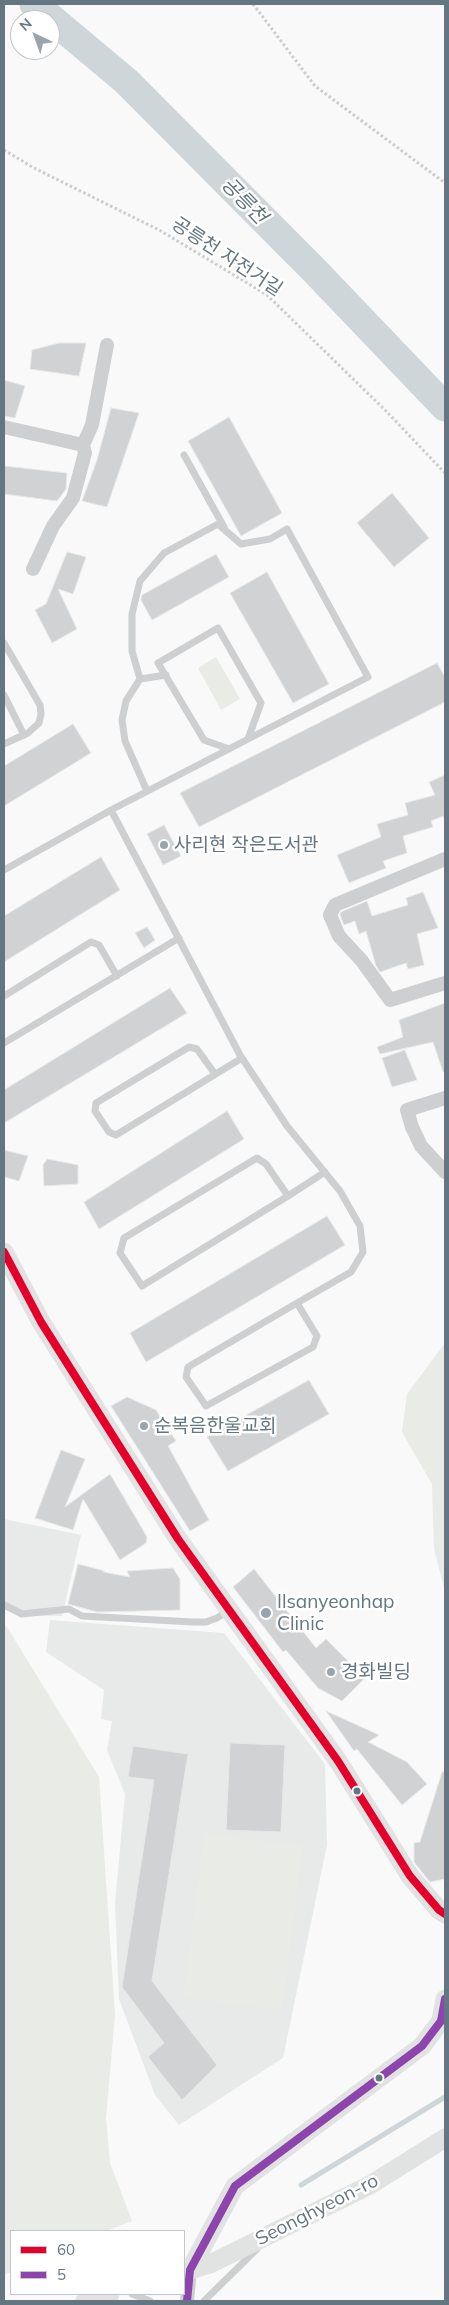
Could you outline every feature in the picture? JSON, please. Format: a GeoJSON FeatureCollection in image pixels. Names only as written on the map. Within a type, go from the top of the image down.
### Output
{"type":"FeatureCollection","features":[{"type":"Feature","properties":{"kind":"street"},"geometry":{"type":"LineString","coordinates":[[33,569],[53,526],[73,498],[86,452],[83,445],[92,425],[107,345]]}},
{"type":"Feature","properties":{"kind":"street"},"geometry":{"type":"LineString","coordinates":[[4,427],[83,445]]}},
{"type":"Feature","properties":{"kind":"street"},"geometry":{"type":"LineString","coordinates":[[445,859],[335,905],[330,915],[339,936],[362,961],[390,1000],[445,983]]}},
{"type":"Feature","properties":{"kind":"street"},"geometry":{"type":"LineString","coordinates":[[445,1098],[408,1110],[412,1127],[421,1146],[445,1172]]}},
{"type":"Feature","properties":{"kind":"street"},"geometry":{"type":"LineString","coordinates":[[4,1252],[41,1322],[178,1539],[338,1761],[410,1876],[439,1910],[445,1914]]}},
{"type":"Feature","properties":{"kind":"street"},"geometry":{"type":"LineString","coordinates":[[187,2301],[187,2271],[235,2186],[422,2046],[441,2021],[445,1999]]}},
{"type":"Feature","properties":{"kind":"street","name":"Seonghyeon-ro"},"geometry":{"type":"LineString","coordinates":[[187,2271],[210,2264],[370,2185],[445,2138]]}},
{"type":"Feature","properties":{"kind":"street"},"geometry":{"type":"LineString","coordinates":[[85,2301],[106,2295]]}},
{"type":"Feature","properties":{"kind":"lane"},"geometry":{"type":"LineString","coordinates":[[184,455],[226,532]]}},
{"type":"Feature","properties":{"kind":"lane"},"geometry":{"type":"LineString","coordinates":[[4,870],[147,791],[368,678],[288,529],[270,540],[241,544],[218,524],[164,554],[140,581],[132,614],[132,651],[140,679],[126,702],[122,720],[125,741],[147,791]]}},
{"type":"Feature","properties":{"kind":"lane"},"geometry":{"type":"LineString","coordinates":[[229,749],[204,740],[158,663],[218,628],[261,702],[248,739]]}},
{"type":"Feature","properties":{"kind":"lane"},"geometry":{"type":"LineString","coordinates":[[4,643],[40,705],[39,724],[24,735],[4,744]]}},
{"type":"Feature","properties":{"kind":"lane"},"geometry":{"type":"LineString","coordinates":[[140,679],[166,675]]}},
{"type":"Feature","properties":{"kind":"lane"},"geometry":{"type":"LineString","coordinates":[[4,695],[24,735]]}},
{"type":"Feature","properties":{"kind":"lane"},"geometry":{"type":"LineString","coordinates":[[111,810],[242,1058],[288,1126],[340,1191],[360,1226],[363,1252],[351,1272],[297,1303],[188,1367],[186,1378],[206,1406],[313,1347],[317,1336],[297,1303]]}},
{"type":"Feature","properties":{"kind":"lane"},"geometry":{"type":"LineString","coordinates":[[4,1043],[179,938]]}},
{"type":"Feature","properties":{"kind":"lane"},"geometry":{"type":"LineString","coordinates":[[4,996],[91,942],[99,945],[117,976]]}},
{"type":"Feature","properties":{"kind":"lane"},"geometry":{"type":"LineString","coordinates":[[215,1074],[197,1049],[190,1048],[96,1103],[95,1111],[109,1132],[116,1134],[242,1058]]}},
{"type":"Feature","properties":{"kind":"lane"},"geometry":{"type":"LineString","coordinates":[[288,1196],[266,1164],[257,1158],[124,1238],[120,1253],[142,1286],[288,1196],[325,1172]]}},
{"type":"Feature","properties":{"kind":"lane"},"geometry":{"type":"LineString","coordinates":[[4,1605],[22,1614],[69,1609],[82,1616],[193,1622],[212,1620],[229,1610]]}},
{"type":"Feature","properties":{"kind":"lane"},"geometry":{"type":"LineString","coordinates":[[204,2301],[274,2232]]}},
{"type":"Feature","properties":{"kind":"lane"},"geometry":{"type":"LineString","coordinates":[[135,2295],[150,2301]]}},
{"type":"Feature","properties":{"kind":"path"},"geometry":{"type":"LineString","coordinates":[[253,4],[315,86],[445,183]]}},
{"type":"Feature","properties":{"kind":"path","name":"공릉천 자전거길"},"geometry":{"type":"LineString","coordinates":[[4,150],[34,168],[161,231],[267,295],[386,411],[445,473]]}},
{"type":"Feature","properties":{"kind":"shaded area"},"geometry":{"type":"Polygon","coordinates":[[[216,657],[240,699],[221,710],[198,668],[216,657]]]}},
{"type":"Feature","properties":{"kind":"shaded area"},"geometry":{"type":"Polygon","coordinates":[[[445,1343],[445,1592],[434,1549],[432,1484],[402,1432],[407,1394],[445,1343]]]}},
{"type":"Feature","properties":{"kind":"shaded area"},"geometry":{"type":"Polygon","coordinates":[[[4,1519],[81,1535],[62,1616],[41,1616],[4,1608],[4,1519]]]}},
{"type":"Feature","properties":{"kind":"shaded area"},"geometry":{"type":"Polygon","coordinates":[[[50,1620],[224,1633],[325,1764],[327,1845],[283,2058],[179,2125],[155,2095],[119,1999],[115,1903],[125,1794],[107,1750],[112,1721],[101,1719],[104,1690],[46,1652],[50,1620]]]}},
{"type":"Feature","properties":{"kind":"shaded area"},"geometry":{"type":"Polygon","coordinates":[[[4,1626],[7,1627],[99,1777],[115,2015],[106,2118],[110,2163],[132,2221],[109,2230],[10,2230],[10,2272],[4,2275],[4,1626]]]}},
{"type":"Feature","properties":{"kind":"shaded area"},"geometry":{"type":"Polygon","coordinates":[[[204,1834],[303,1846],[282,2010],[183,1998],[204,1834]]]}},
{"type":"Feature","properties":{"kind":"building"},"geometry":{"type":"Polygon","coordinates":[[[59,343],[86,343],[79,376],[30,369],[32,350],[59,343]]]}},
{"type":"Feature","properties":{"kind":"building"},"geometry":{"type":"Polygon","coordinates":[[[4,380],[25,386],[15,418],[4,416],[4,380]]]}},
{"type":"Feature","properties":{"kind":"building"},"geometry":{"type":"Polygon","coordinates":[[[111,408],[139,413],[107,507],[82,501],[97,460],[111,408]]]}},
{"type":"Feature","properties":{"kind":"building"},"geometry":{"type":"Polygon","coordinates":[[[229,417],[282,513],[241,536],[188,441],[229,417]]]}},
{"type":"Feature","properties":{"kind":"building"},"geometry":{"type":"Polygon","coordinates":[[[4,466],[67,473],[66,489],[57,501],[4,494],[4,466]]]}},
{"type":"Feature","properties":{"kind":"building"},"geometry":{"type":"Polygon","coordinates":[[[392,493],[429,538],[394,567],[357,523],[392,493]]]}},
{"type":"Feature","properties":{"kind":"building"},"geometry":{"type":"Polygon","coordinates":[[[67,552],[86,557],[73,594],[58,589],[77,629],[52,643],[35,610],[46,604],[67,552]]]}},
{"type":"Feature","properties":{"kind":"building"},"geometry":{"type":"Polygon","coordinates":[[[216,554],[229,577],[152,620],[141,600],[142,595],[216,554]]]}},
{"type":"Feature","properties":{"kind":"building"},"geometry":{"type":"Polygon","coordinates":[[[267,572],[329,684],[293,703],[230,593],[267,572]]]}},
{"type":"Feature","properties":{"kind":"building"},"geometry":{"type":"Polygon","coordinates":[[[437,663],[445,677],[445,702],[199,827],[180,793],[437,663]]]}},
{"type":"Feature","properties":{"kind":"building"},"geometry":{"type":"Polygon","coordinates":[[[73,724],[91,753],[4,806],[4,766],[73,724]]]}},
{"type":"Feature","properties":{"kind":"building"},"geometry":{"type":"Polygon","coordinates":[[[445,775],[445,820],[443,816],[431,821],[433,827],[403,836],[407,853],[383,861],[386,868],[349,883],[337,855],[381,837],[377,824],[408,815],[405,803],[435,795],[429,782],[445,775]]]}},
{"type":"Feature","properties":{"kind":"building","name":"사리현 작은도서관"},"geometry":{"type":"Polygon","coordinates":[[[164,825],[181,856],[163,865],[147,834],[164,825]]]}},
{"type":"Feature","properties":{"kind":"building"},"geometry":{"type":"Polygon","coordinates":[[[101,857],[120,890],[4,962],[4,916],[101,857]]]}},
{"type":"Feature","properties":{"kind":"building"},"geometry":{"type":"Polygon","coordinates":[[[423,892],[438,928],[417,934],[424,965],[408,969],[406,963],[380,972],[376,966],[366,931],[359,934],[355,921],[344,925],[340,915],[341,912],[367,901],[372,916],[408,905],[406,898],[423,892]]]}},
{"type":"Feature","properties":{"kind":"building"},"geometry":{"type":"Polygon","coordinates":[[[147,927],[155,940],[144,948],[135,933],[147,927]]]}},
{"type":"Feature","properties":{"kind":"building"},"geometry":{"type":"Polygon","coordinates":[[[170,988],[187,1013],[4,1123],[4,1090],[170,988]]]}},
{"type":"Feature","properties":{"kind":"building"},"geometry":{"type":"Polygon","coordinates":[[[445,1003],[445,1071],[443,1072],[433,1042],[380,1054],[377,1047],[403,1037],[399,1020],[445,1003]]]}},
{"type":"Feature","properties":{"kind":"building"},"geometry":{"type":"Polygon","coordinates":[[[405,1050],[417,1080],[392,1087],[382,1058],[405,1050]]]}},
{"type":"Feature","properties":{"kind":"building"},"geometry":{"type":"Polygon","coordinates":[[[227,1111],[244,1139],[99,1229],[84,1202],[227,1111]]]}},
{"type":"Feature","properties":{"kind":"building"},"geometry":{"type":"Polygon","coordinates":[[[4,1150],[28,1156],[19,1181],[4,1177],[4,1150]]]}},
{"type":"Feature","properties":{"kind":"building"},"geometry":{"type":"Polygon","coordinates":[[[47,1159],[78,1165],[78,1184],[44,1186],[43,1165],[47,1159]]]}},
{"type":"Feature","properties":{"kind":"building"},"geometry":{"type":"Polygon","coordinates":[[[327,1216],[345,1245],[146,1362],[130,1333],[327,1216]]]}},
{"type":"Feature","properties":{"kind":"building"},"geometry":{"type":"Polygon","coordinates":[[[309,1380],[329,1414],[228,1471],[207,1437],[309,1380]]]}},
{"type":"Feature","properties":{"kind":"building"},"geometry":{"type":"Polygon","coordinates":[[[127,1397],[156,1410],[176,1441],[168,1446],[209,1520],[190,1531],[111,1406],[127,1397]]]}},
{"type":"Feature","properties":{"kind":"building"},"geometry":{"type":"Polygon","coordinates":[[[61,1450],[85,1459],[65,1507],[110,1474],[147,1537],[146,1543],[120,1560],[83,1499],[73,1530],[35,1518],[61,1450]]]}},
{"type":"Feature","properties":{"kind":"building"},"geometry":{"type":"Polygon","coordinates":[[[78,1564],[105,1571],[103,1572],[130,1577],[127,1571],[173,1568],[180,1579],[180,1610],[97,1612],[68,1604],[78,1564]]]}},
{"type":"Feature","properties":{"kind":"building"},"geometry":{"type":"Polygon","coordinates":[[[254,1569],[316,1648],[326,1639],[365,1678],[342,1701],[318,1688],[286,1650],[283,1652],[233,1587],[254,1569]]]}},
{"type":"Feature","properties":{"kind":"building"},"geometry":{"type":"Polygon","coordinates":[[[326,1711],[379,1735],[368,1742],[407,1762],[427,1784],[402,1805],[357,1749],[354,1751],[326,1711]]]}},
{"type":"Feature","properties":{"kind":"building"},"geometry":{"type":"Polygon","coordinates":[[[230,1743],[285,1745],[281,1832],[226,1830],[230,1743]]]}},
{"type":"Feature","properties":{"kind":"building"},"geometry":{"type":"Polygon","coordinates":[[[133,1746],[188,1754],[152,1981],[217,2065],[182,2100],[148,2057],[164,2043],[122,1987],[154,1780],[128,1777],[133,1746]]]}},
{"type":"Feature","properties":{"kind":"building"},"geometry":{"type":"Polygon","coordinates":[[[442,1772],[445,1772],[445,1879],[430,1882],[414,1862],[414,1843],[420,1842],[442,1772]]]}},
{"type":"Feature","properties":{"kind":"waterway","name":"공릉천"},"geometry":{"type":"LineString","coordinates":[[34,4],[126,81],[314,270],[445,407]]}},
{"type":"Feature","properties":{"kind":"waterway"},"geometry":{"type":"LineString","coordinates":[[301,2185],[445,2097]]}},
{"type":"Feature","properties":{"kind":"transit line","name":"60"},"geometry":{"type":"LineString","coordinates":[[4,1252],[41,1322],[178,1539],[338,1761],[410,1876],[439,1910],[445,1914]]}},
{"type":"Feature","properties":{"kind":"transit line","name":"5"},"geometry":{"type":"LineString","coordinates":[[187,2301],[190,2270],[235,2186],[422,2046],[441,2021],[445,1999]]}},
{"type":"Feature","properties":{"kind":"place","name":"사리현 작은도서관"},"geometry":{"type":"Point","coordinates":[164,845]}},
{"type":"Feature","properties":{"kind":"place","name":"순복음한울교회"},"geometry":{"type":"Point","coordinates":[144,1426]}},
{"type":"Feature","properties":{"kind":"place","name":"Ilsanyeonhap Clinic"},"geometry":{"type":"Point","coordinates":[266,1613]}},
{"type":"Feature","properties":{"kind":"place","name":"경화빌딩"},"geometry":{"type":"Point","coordinates":[331,1672]}}]}
